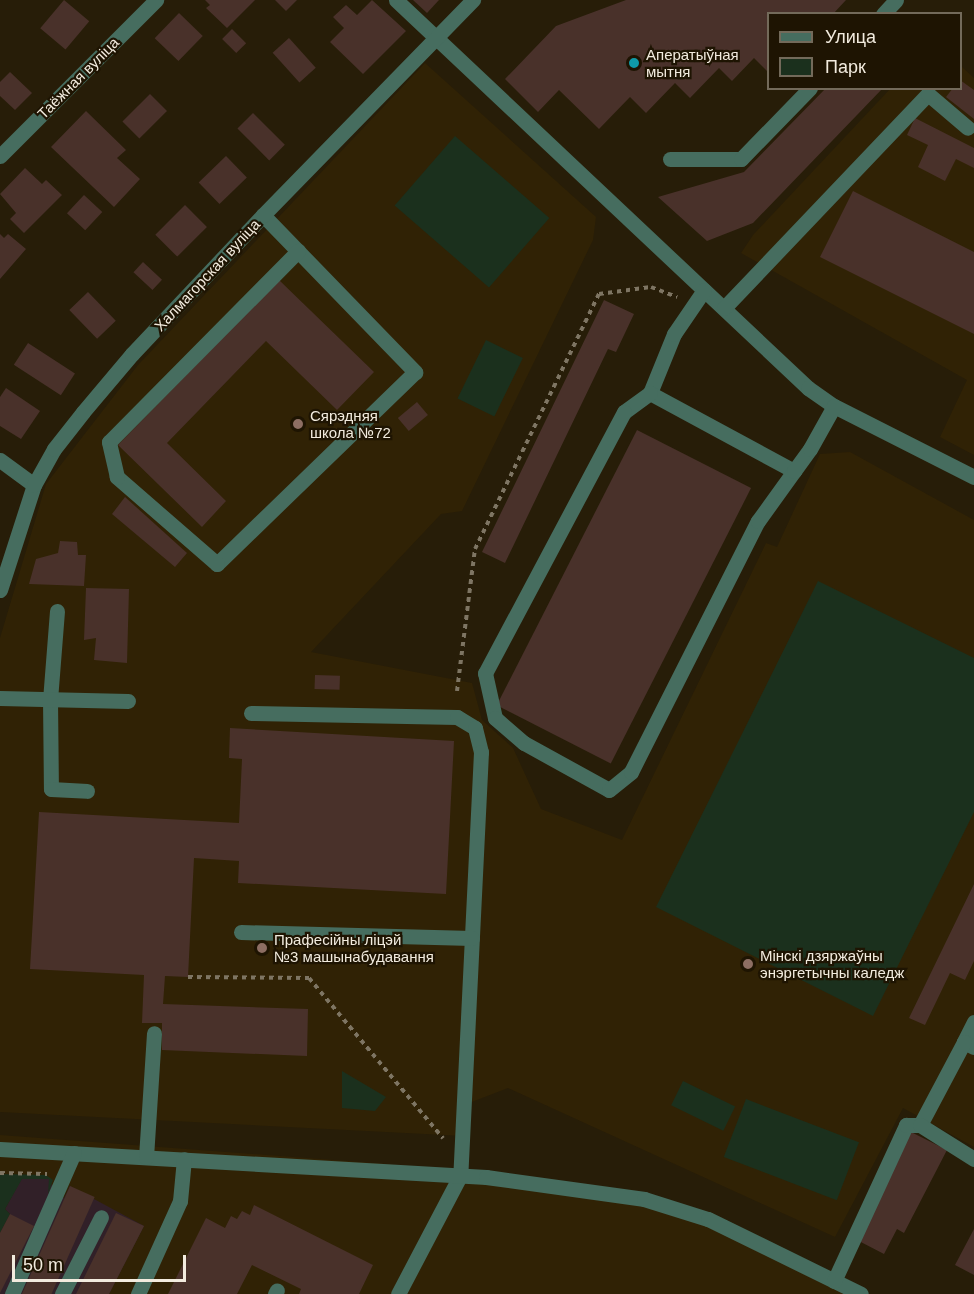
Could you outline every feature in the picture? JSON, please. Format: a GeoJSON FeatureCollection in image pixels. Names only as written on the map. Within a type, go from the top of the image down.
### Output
{"type":"FeatureCollection","features":[{"type":"Feature","properties":{"kind":"street","name":"Таёжная вуліца"},"geometry":{"type":"LineString","coordinates":[[0,156],[156,0]]}},
{"type":"Feature","properties":{"kind":"street"},"geometry":{"type":"LineString","coordinates":[[396,0],[808,388],[834,406],[974,477]]}},
{"type":"Feature","properties":{"kind":"street","name":"Халмагорская вуліца"},"geometry":{"type":"LineString","coordinates":[[0,590],[34,485],[54,449],[125,362],[263,215],[473,0]]}},
{"type":"Feature","properties":{"kind":"street"},"geometry":{"type":"LineString","coordinates":[[885,12],[896,0]]}},
{"type":"Feature","properties":{"kind":"street"},"geometry":{"type":"LineString","coordinates":[[670,159],[741,159],[808,90]]}},
{"type":"Feature","properties":{"kind":"street"},"geometry":{"type":"LineString","coordinates":[[724,308],[928,94],[968,128]]}},
{"type":"Feature","properties":{"kind":"street"},"geometry":{"type":"LineString","coordinates":[[263,215],[298,251],[415,372],[218,564],[117,477],[109,442],[298,251]]}},
{"type":"Feature","properties":{"kind":"street"},"geometry":{"type":"LineString","coordinates":[[704,290],[674,334],[650,393],[624,412],[485,673],[495,718],[524,743],[609,790],[631,772],[758,521],[794,471],[834,406]]}},
{"type":"Feature","properties":{"kind":"street"},"geometry":{"type":"LineString","coordinates":[[650,393],[794,471]]}},
{"type":"Feature","properties":{"kind":"street"},"geometry":{"type":"LineString","coordinates":[[0,460],[34,485]]}},
{"type":"Feature","properties":{"kind":"street"},"geometry":{"type":"LineString","coordinates":[[57,611],[50,699],[51,789],[87,790]]}},
{"type":"Feature","properties":{"kind":"street"},"geometry":{"type":"LineString","coordinates":[[0,698],[128,701]]}},
{"type":"Feature","properties":{"kind":"street"},"geometry":{"type":"LineString","coordinates":[[251,713],[457,717],[475,728],[481,752],[460,1176],[398,1294]]}},
{"type":"Feature","properties":{"kind":"street"},"geometry":{"type":"LineString","coordinates":[[241,932],[472,938]]}},
{"type":"Feature","properties":{"kind":"street"},"geometry":{"type":"LineString","coordinates":[[920,1125],[969,1044],[974,1022]]}},
{"type":"Feature","properties":{"kind":"street"},"geometry":{"type":"LineString","coordinates":[[146,1157],[154,1033]]}},
{"type":"Feature","properties":{"kind":"street"},"geometry":{"type":"LineString","coordinates":[[834,1281],[906,1125],[920,1125],[974,1159]]}},
{"type":"Feature","properties":{"kind":"street"},"geometry":{"type":"LineString","coordinates":[[0,1149],[460,1176],[644,1199],[675,1207],[861,1294]]}},
{"type":"Feature","properties":{"kind":"street"},"geometry":{"type":"LineString","coordinates":[[12,1294],[74,1153]]}},
{"type":"Feature","properties":{"kind":"street"},"geometry":{"type":"LineString","coordinates":[[138,1294],[180,1201],[184,1160]]}},
{"type":"Feature","properties":{"kind":"street"},"geometry":{"type":"LineString","coordinates":[[62,1294],[101,1217]]}},
{"type":"Feature","properties":{"kind":"path"},"geometry":{"type":"LineString","coordinates":[[458,692],[475,549],[598,294],[651,287],[694,304]]}},
{"type":"Feature","properties":{"kind":"path"},"geometry":{"type":"LineString","coordinates":[[188,977],[309,978],[443,1139]]}},
{"type":"Feature","properties":{"kind":"shaded area"},"geometry":{"type":"Polygon","coordinates":[[[425,63],[596,217],[593,240],[462,511],[441,514],[311,652],[472,683],[482,720],[513,748],[541,809],[622,840],[766,543],[777,547],[820,454],[850,452],[974,520],[974,1147],[903,1108],[835,1237],[508,1088],[464,1105],[464,1136],[0,1112],[0,638],[46,484],[138,365],[425,63]]]}},
{"type":"Feature","properties":{"kind":"shaded area"},"geometry":{"type":"Polygon","coordinates":[[[962,67],[974,78],[974,455],[940,437],[967,380],[741,253],[753,235],[889,90],[962,90],[962,67]]]}},
{"type":"Feature","properties":{"kind":"shaded area"},"geometry":{"type":"Polygon","coordinates":[[[0,1135],[387,1164],[681,1209],[866,1294],[0,1294],[0,1135]]]}},
{"type":"Feature","properties":{"kind":"shaded area"},"geometry":{"type":"Polygon","coordinates":[[[22,1178],[49,1179],[56,1195],[64,1198],[70,1186],[144,1226],[109,1294],[0,1294],[0,1233],[10,1214],[5,1209],[22,1178]]]}},
{"type":"Feature","properties":{"kind":"green space"},"geometry":{"type":"Polygon","coordinates":[[[455,136],[549,218],[489,287],[395,205],[455,136]]]}},
{"type":"Feature","properties":{"kind":"green space"},"geometry":{"type":"Polygon","coordinates":[[[486,340],[523,358],[494,416],[458,398],[486,340]]]}},
{"type":"Feature","properties":{"kind":"green space"},"geometry":{"type":"Polygon","coordinates":[[[818,581],[974,658],[974,812],[873,1016],[656,907],[818,581]]]}},
{"type":"Feature","properties":{"kind":"green space"},"geometry":{"type":"Polygon","coordinates":[[[342,1071],[386,1097],[375,1111],[342,1108],[342,1071]]]}},
{"type":"Feature","properties":{"kind":"green space"},"geometry":{"type":"Polygon","coordinates":[[[683,1081],[735,1106],[723,1131],[671,1105],[683,1081]]]}},
{"type":"Feature","properties":{"kind":"green space"},"geometry":{"type":"Polygon","coordinates":[[[746,1099],[859,1142],[837,1200],[724,1157],[746,1099]]]}},
{"type":"Feature","properties":{"kind":"green space"},"geometry":{"type":"Polygon","coordinates":[[[0,1174],[46,1175],[53,1180],[48,1194],[49,1179],[22,1179],[5,1209],[10,1214],[0,1233],[0,1174]]]}},
{"type":"Feature","properties":{"kind":"building"},"geometry":{"type":"Polygon","coordinates":[[[64,0],[89,21],[65,50],[40,28],[64,0]]]}},
{"type":"Feature","properties":{"kind":"building"},"geometry":{"type":"Polygon","coordinates":[[[205,0],[255,0],[227,28],[206,8],[210,5],[205,0]]]}},
{"type":"Feature","properties":{"kind":"building"},"geometry":{"type":"Polygon","coordinates":[[[275,0],[297,0],[286,11],[275,0]]]}},
{"type":"Feature","properties":{"kind":"building"},"geometry":{"type":"Polygon","coordinates":[[[372,0],[406,31],[363,74],[330,42],[344,28],[333,17],[346,5],[357,15],[372,0]]]}},
{"type":"Feature","properties":{"kind":"building"},"geometry":{"type":"Polygon","coordinates":[[[413,0],[439,0],[427,13],[413,0]]]}},
{"type":"Feature","properties":{"kind":"building","name":"Аператыўная мытня"},"geometry":{"type":"Polygon","coordinates":[[[626,0],[846,0],[835,12],[767,12],[767,71],[754,58],[732,81],[719,68],[690,98],[675,83],[646,113],[630,97],[599,129],[559,90],[538,112],[505,79],[556,26],[626,0]]]}},
{"type":"Feature","properties":{"kind":"building"},"geometry":{"type":"Polygon","coordinates":[[[179,13],[203,36],[178,61],[155,38],[179,13]]]}},
{"type":"Feature","properties":{"kind":"building"},"geometry":{"type":"Polygon","coordinates":[[[232,29],[246,43],[236,53],[222,39],[232,29]]]}},
{"type":"Feature","properties":{"kind":"building"},"geometry":{"type":"Polygon","coordinates":[[[289,38],[316,68],[299,82],[273,53],[289,38]]]}},
{"type":"Feature","properties":{"kind":"building"},"geometry":{"type":"Polygon","coordinates":[[[10,72],[32,93],[15,110],[0,96],[0,82],[10,72]]]}},
{"type":"Feature","properties":{"kind":"building"},"geometry":{"type":"Polygon","coordinates":[[[962,81],[974,90],[974,119],[946,97],[951,90],[962,90],[962,81]]]}},
{"type":"Feature","properties":{"kind":"building"},"geometry":{"type":"Polygon","coordinates":[[[824,90],[881,90],[753,223],[707,241],[658,197],[744,172],[824,90]]]}},
{"type":"Feature","properties":{"kind":"building"},"geometry":{"type":"Polygon","coordinates":[[[150,94],[167,111],[139,139],[122,122],[150,94]]]}},
{"type":"Feature","properties":{"kind":"building"},"geometry":{"type":"Polygon","coordinates":[[[86,111],[126,150],[117,158],[140,179],[114,207],[51,147],[86,111]]]}},
{"type":"Feature","properties":{"kind":"building"},"geometry":{"type":"Polygon","coordinates":[[[253,113],[285,145],[269,160],[237,129],[253,113]]]}},
{"type":"Feature","properties":{"kind":"building"},"geometry":{"type":"Polygon","coordinates":[[[915,118],[974,148],[974,168],[956,159],[945,181],[918,167],[928,145],[907,135],[915,118]]]}},
{"type":"Feature","properties":{"kind":"building"},"geometry":{"type":"Polygon","coordinates":[[[226,156],[247,178],[220,204],[199,182],[226,156]]]}},
{"type":"Feature","properties":{"kind":"building"},"geometry":{"type":"Polygon","coordinates":[[[25,168],[42,184],[46,180],[62,195],[24,233],[10,219],[16,213],[0,194],[25,168]]]}},
{"type":"Feature","properties":{"kind":"building"},"geometry":{"type":"Polygon","coordinates":[[[853,191],[974,252],[974,334],[820,257],[853,191]]]}},
{"type":"Feature","properties":{"kind":"building"},"geometry":{"type":"Polygon","coordinates":[[[84,195],[102,212],[85,230],[67,213],[84,195]]]}},
{"type":"Feature","properties":{"kind":"building"},"geometry":{"type":"Polygon","coordinates":[[[185,205],[207,227],[177,257],[155,235],[185,205]]]}},
{"type":"Feature","properties":{"kind":"building"},"geometry":{"type":"Polygon","coordinates":[[[0,234],[4,238],[8,234],[26,249],[0,279],[0,234]]]}},
{"type":"Feature","properties":{"kind":"building"},"geometry":{"type":"Polygon","coordinates":[[[143,262],[162,280],[152,290],[133,272],[143,262]]]}},
{"type":"Feature","properties":{"kind":"building"},"geometry":{"type":"Polygon","coordinates":[[[279,280],[374,372],[337,410],[266,341],[167,443],[226,501],[202,527],[118,445],[279,280]]]}},
{"type":"Feature","properties":{"kind":"building"},"geometry":{"type":"Polygon","coordinates":[[[88,292],[116,321],[97,339],[69,310],[88,292]]]}},
{"type":"Feature","properties":{"kind":"building"},"geometry":{"type":"Polygon","coordinates":[[[604,300],[634,314],[616,352],[608,349],[505,563],[482,552],[604,300]]]}},
{"type":"Feature","properties":{"kind":"building"},"geometry":{"type":"Polygon","coordinates":[[[28,343],[75,373],[61,395],[14,365],[28,343]]]}},
{"type":"Feature","properties":{"kind":"building"},"geometry":{"type":"Polygon","coordinates":[[[6,388],[40,411],[21,439],[0,426],[0,397],[6,388]]]}},
{"type":"Feature","properties":{"kind":"building"},"geometry":{"type":"Polygon","coordinates":[[[417,402],[428,415],[409,431],[398,418],[417,402]]]}},
{"type":"Feature","properties":{"kind":"building"},"geometry":{"type":"Polygon","coordinates":[[[637,430],[751,488],[611,763],[497,705],[637,430]]]}},
{"type":"Feature","properties":{"kind":"building"},"geometry":{"type":"Polygon","coordinates":[[[125,497],[187,553],[175,567],[112,514],[125,497]]]}},
{"type":"Feature","properties":{"kind":"building"},"geometry":{"type":"Polygon","coordinates":[[[60,541],[77,542],[78,555],[86,555],[84,586],[29,584],[36,559],[58,553],[60,541]]]}},
{"type":"Feature","properties":{"kind":"building"},"geometry":{"type":"Polygon","coordinates":[[[86,588],[129,589],[127,663],[94,660],[96,638],[84,640],[86,588]]]}},
{"type":"Feature","properties":{"kind":"building"},"geometry":{"type":"Polygon","coordinates":[[[315,675],[340,676],[339,690],[315,689],[315,675]]]}},
{"type":"Feature","properties":{"kind":"building"},"geometry":{"type":"Polygon","coordinates":[[[230,728],[454,741],[446,894],[238,883],[239,861],[194,858],[188,977],[165,976],[163,1004],[308,1009],[307,1056],[162,1050],[162,1023],[142,1023],[144,975],[30,969],[39,812],[239,823],[242,759],[229,758],[230,728]]]}},
{"type":"Feature","properties":{"kind":"building"},"geometry":{"type":"Polygon","coordinates":[[[974,884],[974,961],[965,980],[950,973],[925,1025],[909,1018],[974,884]]]}},
{"type":"Feature","properties":{"kind":"building"},"geometry":{"type":"Polygon","coordinates":[[[911,1132],[947,1150],[904,1233],[897,1229],[884,1254],[855,1239],[911,1132]]]}},
{"type":"Feature","properties":{"kind":"building"},"geometry":{"type":"Polygon","coordinates":[[[70,1186],[95,1197],[51,1294],[22,1294],[70,1186]]]}},
{"type":"Feature","properties":{"kind":"building"},"geometry":{"type":"Polygon","coordinates":[[[254,1205],[373,1265],[359,1294],[299,1294],[301,1289],[252,1265],[237,1294],[168,1294],[206,1218],[225,1228],[231,1216],[237,1219],[242,1211],[250,1215],[254,1205]]]}},
{"type":"Feature","properties":{"kind":"building"},"geometry":{"type":"Polygon","coordinates":[[[116,1213],[144,1226],[109,1294],[76,1294],[116,1213]]]}},
{"type":"Feature","properties":{"kind":"building"},"geometry":{"type":"Polygon","coordinates":[[[10,1214],[34,1226],[0,1293],[0,1233],[10,1214]]]}},
{"type":"Feature","properties":{"kind":"building"},"geometry":{"type":"Polygon","coordinates":[[[974,1229],[974,1275],[955,1265],[974,1229]]]}},
{"type":"Feature","properties":{"kind":"place","name":"Аператыўная мытня"},"geometry":{"type":"Point","coordinates":[634,63]}},
{"type":"Feature","properties":{"kind":"place","name":"Сярэдняя школа №72"},"geometry":{"type":"Point","coordinates":[298,424]}},
{"type":"Feature","properties":{"kind":"place","name":"Прафесійны ліцэй №3 машынабудавання"},"geometry":{"type":"Point","coordinates":[262,948]}},
{"type":"Feature","properties":{"kind":"place","name":"Мінскі дзяржаўны энэргетычны каледж"},"geometry":{"type":"Point","coordinates":[748,964]}}]}
